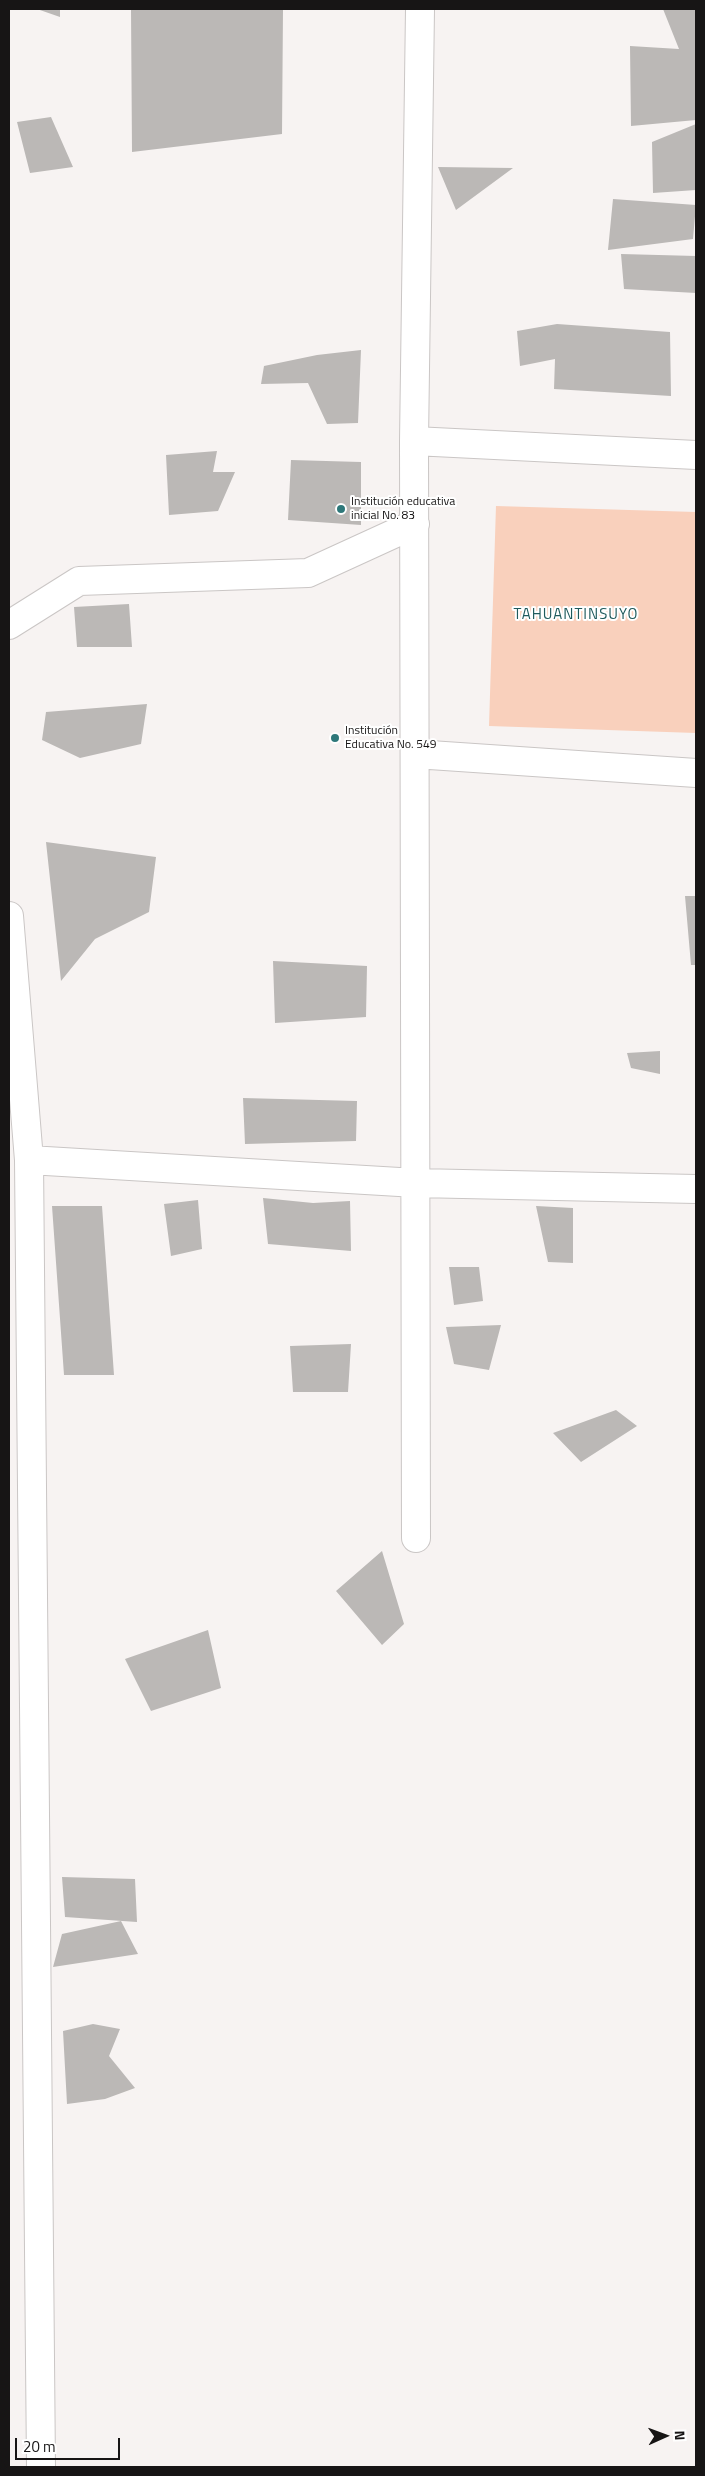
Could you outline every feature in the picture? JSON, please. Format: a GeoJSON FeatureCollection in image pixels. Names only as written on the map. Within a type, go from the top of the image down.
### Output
{"type":"FeatureCollection","features":[{"type":"Feature","properties":{"kind":"street"},"geometry":{"type":"LineString","coordinates":[[416,1538],[414,441],[420,9]]}},
{"type":"Feature","properties":{"kind":"street"},"geometry":{"type":"LineString","coordinates":[[414,441],[696,455]]}},
{"type":"Feature","properties":{"kind":"street"},"geometry":{"type":"LineString","coordinates":[[9,626],[79,581],[308,573],[415,524]]}},
{"type":"Feature","properties":{"kind":"street"},"geometry":{"type":"LineString","coordinates":[[415,754],[696,773]]}},
{"type":"Feature","properties":{"kind":"street"},"geometry":{"type":"LineString","coordinates":[[9,916],[29,1160],[41,2467]]}},
{"type":"Feature","properties":{"kind":"street"},"geometry":{"type":"LineString","coordinates":[[29,1160],[416,1182],[696,1189]]}},
{"type":"Feature","properties":{"kind":"shaded area"},"geometry":{"type":"Polygon","coordinates":[[[496,506],[696,512],[696,733],[489,726],[496,506]]]}},
{"type":"Feature","properties":{"kind":"building"},"geometry":{"type":"Polygon","coordinates":[[[37,9],[60,9],[60,17],[37,9]]]}},
{"type":"Feature","properties":{"kind":"building"},"geometry":{"type":"Polygon","coordinates":[[[131,9],[283,9],[282,134],[132,152],[131,9]]]}},
{"type":"Feature","properties":{"kind":"building"},"geometry":{"type":"Polygon","coordinates":[[[663,9],[696,9],[696,120],[631,126],[630,46],[679,49],[663,9]]]}},
{"type":"Feature","properties":{"kind":"building"},"geometry":{"type":"Polygon","coordinates":[[[51,117],[73,167],[30,173],[17,122],[51,117]]]}},
{"type":"Feature","properties":{"kind":"building"},"geometry":{"type":"Polygon","coordinates":[[[696,124],[696,190],[653,193],[652,142],[696,124]]]}},
{"type":"Feature","properties":{"kind":"building"},"geometry":{"type":"Polygon","coordinates":[[[438,167],[513,168],[456,210],[438,167]]]}},
{"type":"Feature","properties":{"kind":"building"},"geometry":{"type":"Polygon","coordinates":[[[613,199],[696,205],[693,239],[608,250],[613,199]]]}},
{"type":"Feature","properties":{"kind":"building"},"geometry":{"type":"Polygon","coordinates":[[[621,254],[696,256],[696,293],[624,289],[621,254]]]}},
{"type":"Feature","properties":{"kind":"building"},"geometry":{"type":"Polygon","coordinates":[[[557,324],[670,332],[671,396],[554,389],[555,359],[520,366],[517,331],[557,324]]]}},
{"type":"Feature","properties":{"kind":"building"},"geometry":{"type":"Polygon","coordinates":[[[361,350],[358,423],[327,424],[308,383],[261,384],[264,366],[317,355],[361,350]]]}},
{"type":"Feature","properties":{"kind":"building"},"geometry":{"type":"Polygon","coordinates":[[[217,451],[213,472],[235,472],[218,511],[169,515],[166,455],[217,451]]]}},
{"type":"Feature","properties":{"kind":"building"},"geometry":{"type":"Polygon","coordinates":[[[291,460],[361,462],[361,525],[288,520],[291,460]]]}},
{"type":"Feature","properties":{"kind":"building"},"geometry":{"type":"Polygon","coordinates":[[[129,604],[132,647],[77,647],[74,607],[129,604]]]}},
{"type":"Feature","properties":{"kind":"building"},"geometry":{"type":"Polygon","coordinates":[[[147,704],[141,744],[80,758],[42,740],[46,712],[147,704]]]}},
{"type":"Feature","properties":{"kind":"building"},"geometry":{"type":"Polygon","coordinates":[[[46,842],[156,857],[149,912],[95,939],[61,981],[46,842]]]}},
{"type":"Feature","properties":{"kind":"building"},"geometry":{"type":"Polygon","coordinates":[[[685,896],[696,896],[696,965],[691,965],[685,896]]]}},
{"type":"Feature","properties":{"kind":"building"},"geometry":{"type":"Polygon","coordinates":[[[273,961],[367,966],[366,1017],[275,1023],[273,961]]]}},
{"type":"Feature","properties":{"kind":"building"},"geometry":{"type":"Polygon","coordinates":[[[660,1051],[660,1074],[631,1068],[627,1053],[660,1051]]]}},
{"type":"Feature","properties":{"kind":"building"},"geometry":{"type":"Polygon","coordinates":[[[243,1098],[357,1101],[356,1141],[245,1144],[243,1098]]]}},
{"type":"Feature","properties":{"kind":"building"},"geometry":{"type":"Polygon","coordinates":[[[263,1198],[313,1203],[350,1201],[351,1251],[268,1244],[263,1198]]]}},
{"type":"Feature","properties":{"kind":"building"},"geometry":{"type":"Polygon","coordinates":[[[198,1200],[202,1249],[171,1256],[164,1204],[198,1200]]]}},
{"type":"Feature","properties":{"kind":"building"},"geometry":{"type":"Polygon","coordinates":[[[52,1206],[102,1206],[114,1375],[64,1375],[52,1206]]]}},
{"type":"Feature","properties":{"kind":"building"},"geometry":{"type":"Polygon","coordinates":[[[536,1206],[573,1208],[573,1263],[548,1262],[536,1206]]]}},
{"type":"Feature","properties":{"kind":"building"},"geometry":{"type":"Polygon","coordinates":[[[449,1267],[479,1267],[483,1301],[454,1305],[449,1267]]]}},
{"type":"Feature","properties":{"kind":"building"},"geometry":{"type":"Polygon","coordinates":[[[501,1325],[489,1370],[454,1364],[446,1327],[501,1325]]]}},
{"type":"Feature","properties":{"kind":"building"},"geometry":{"type":"Polygon","coordinates":[[[351,1344],[348,1392],[293,1392],[290,1346],[351,1344]]]}},
{"type":"Feature","properties":{"kind":"building"},"geometry":{"type":"Polygon","coordinates":[[[616,1410],[637,1426],[581,1462],[553,1433],[616,1410]]]}},
{"type":"Feature","properties":{"kind":"building"},"geometry":{"type":"Polygon","coordinates":[[[382,1551],[404,1624],[382,1645],[336,1591],[382,1551]]]}},
{"type":"Feature","properties":{"kind":"building"},"geometry":{"type":"Polygon","coordinates":[[[208,1630],[221,1688],[151,1711],[125,1659],[208,1630]]]}},
{"type":"Feature","properties":{"kind":"building"},"geometry":{"type":"Polygon","coordinates":[[[62,1877],[135,1879],[137,1922],[65,1917],[62,1877]]]}},
{"type":"Feature","properties":{"kind":"building"},"geometry":{"type":"Polygon","coordinates":[[[121,1921],[138,1954],[53,1967],[62,1934],[121,1921]]]}},
{"type":"Feature","properties":{"kind":"building"},"geometry":{"type":"Polygon","coordinates":[[[93,2024],[120,2029],[109,2056],[135,2088],[105,2099],[67,2104],[63,2031],[93,2024]]]}},
{"type":"Feature","properties":{"kind":"place","name":"Institución educativa inicial No. 83"},"geometry":{"type":"Point","coordinates":[341,509]}},
{"type":"Feature","properties":{"kind":"place","name":"Institución Educativa No. 549"},"geometry":{"type":"Point","coordinates":[335,738]}},
{"type":"Feature","properties":{"kind":"district","name":"TAHUANTINSUYO"},"geometry":{"type":"Point","coordinates":[576,615]}}]}
